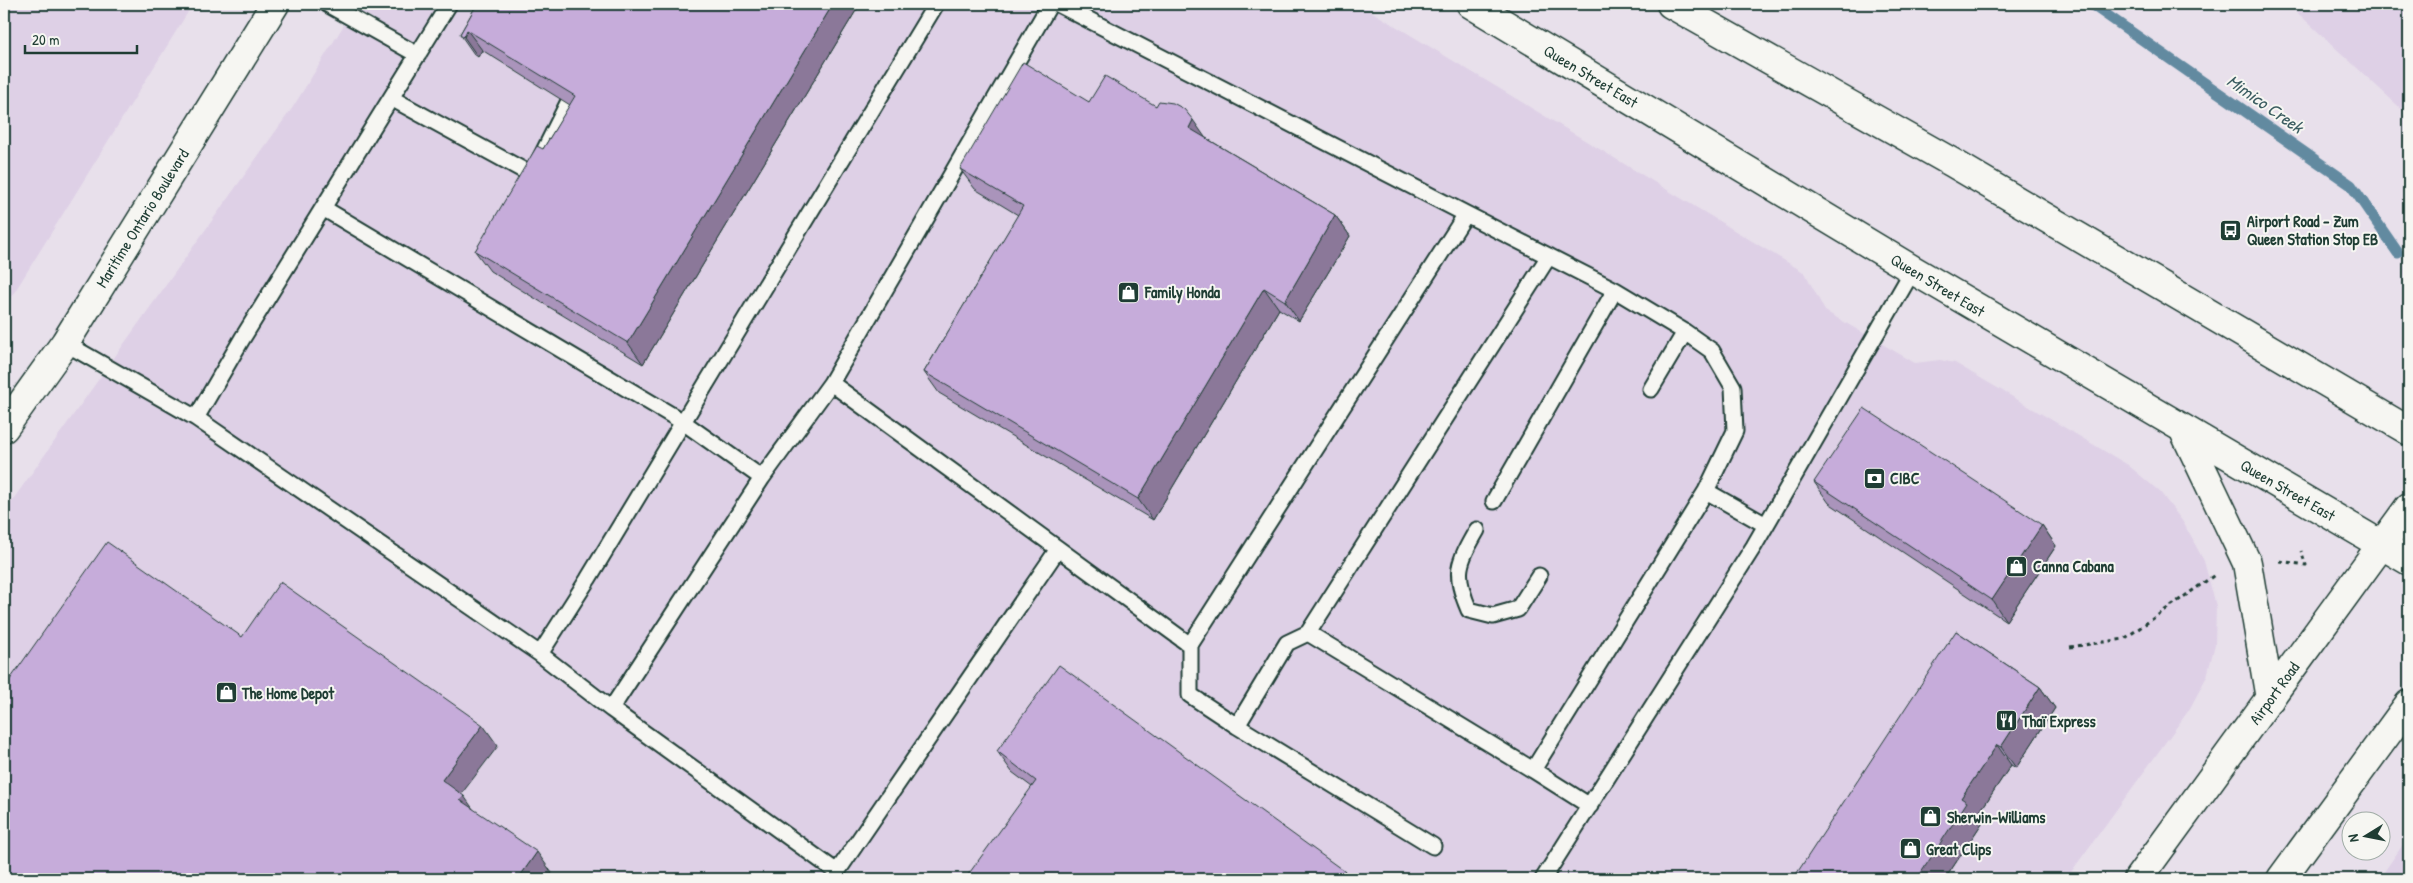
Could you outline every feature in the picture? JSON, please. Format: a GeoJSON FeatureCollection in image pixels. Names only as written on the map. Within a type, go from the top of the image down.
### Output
{"type":"FeatureCollection","features":[{"type":"Feature","properties":{"kind":"main road","name":"Maritime Ontario Boulevard"},"geometry":{"type":"LineString","coordinates":[[4,428],[65,343],[275,4]]}},
{"type":"Feature","properties":{"kind":"main road","name":"Queen Street East"},"geometry":{"type":"LineString","coordinates":[[1471,4],[1913,270],[2409,561]]}},
{"type":"Feature","properties":{"kind":"main road"},"geometry":{"type":"LineString","coordinates":[[1671,4],[1962,168],[2409,431]]}},
{"type":"Feature","properties":{"kind":"main road"},"geometry":{"type":"LineString","coordinates":[[2183,429],[2247,563],[2270,699]]}},
{"type":"Feature","properties":{"kind":"main road","name":"Airport Road"},"geometry":{"type":"LineString","coordinates":[[2138,879],[2409,507]]}},
{"type":"Feature","properties":{"kind":"main road"},"geometry":{"type":"LineString","coordinates":[[2281,879],[2409,704]]}},
{"type":"Feature","properties":{"kind":"lane"},"geometry":{"type":"LineString","coordinates":[[327,4],[418,55]]}},
{"type":"Feature","properties":{"kind":"lane"},"geometry":{"type":"LineString","coordinates":[[196,418],[449,4]]}},
{"type":"Feature","properties":{"kind":"lane"},"geometry":{"type":"LineString","coordinates":[[540,654],[588,580],[936,4]]}},
{"type":"Feature","properties":{"kind":"lane"},"geometry":{"type":"LineString","coordinates":[[611,709],[762,478],[831,383],[1050,4]]}},
{"type":"Feature","properties":{"kind":"lane"},"geometry":{"type":"LineString","coordinates":[[1058,4],[1615,290],[1712,350],[1733,387],[1735,431],[1706,491],[1533,770]]}},
{"type":"Feature","properties":{"kind":"lane"},"geometry":{"type":"LineString","coordinates":[[391,98],[532,175],[568,103]]}},
{"type":"Feature","properties":{"kind":"lane"},"geometry":{"type":"LineString","coordinates":[[323,208],[684,422],[762,478]]}},
{"type":"Feature","properties":{"kind":"lane"},"geometry":{"type":"LineString","coordinates":[[1433,846],[1237,726],[1190,695],[1190,644],[1466,214]]}},
{"type":"Feature","properties":{"kind":"lane"},"geometry":{"type":"LineString","coordinates":[[1237,726],[1287,642],[1308,633],[1549,256]]}},
{"type":"Feature","properties":{"kind":"lane"},"geometry":{"type":"LineString","coordinates":[[1543,879],[1766,525],[1913,270]]}},
{"type":"Feature","properties":{"kind":"lane"},"geometry":{"type":"LineString","coordinates":[[1494,501],[1615,290]]}},
{"type":"Feature","properties":{"kind":"lane"},"geometry":{"type":"LineString","coordinates":[[1651,389],[1685,332]]}},
{"type":"Feature","properties":{"kind":"lane"},"geometry":{"type":"LineString","coordinates":[[65,343],[196,418],[540,654],[611,709],[837,872],[1058,549]]}},
{"type":"Feature","properties":{"kind":"lane"},"geometry":{"type":"LineString","coordinates":[[831,383],[1190,644]]}},
{"type":"Feature","properties":{"kind":"lane"},"geometry":{"type":"LineString","coordinates":[[1706,491],[1766,525]]}},
{"type":"Feature","properties":{"kind":"lane"},"geometry":{"type":"LineString","coordinates":[[1477,530],[1461,557],[1459,588],[1469,610],[1493,616],[1518,609],[1539,576]]}},
{"type":"Feature","properties":{"kind":"lane"},"geometry":{"type":"LineString","coordinates":[[1308,633],[1590,806]]}},
{"type":"Feature","properties":{"kind":"path"},"geometry":{"type":"LineString","coordinates":[[2272,560],[2306,565],[2301,551]]}},
{"type":"Feature","properties":{"kind":"path"},"geometry":{"type":"LineString","coordinates":[[2070,647],[2124,639],[2144,627],[2219,572]]}},
{"type":"Feature","properties":{"kind":"shaded area"},"geometry":{"type":"Polygon","coordinates":[[[4,4],[193,4],[4,309],[4,4]]]}},
{"type":"Feature","properties":{"kind":"shaded area"},"geometry":{"type":"Polygon","coordinates":[[[357,4],[1359,4],[1805,273],[1825,311],[1915,363],[1940,360],[1955,363],[2128,465],[2160,492],[2183,522],[2204,561],[2216,606],[2215,644],[2207,676],[2189,710],[2066,879],[4,879],[4,512],[293,107],[357,4]]]}},
{"type":"Feature","properties":{"kind":"shaded area"},"geometry":{"type":"Polygon","coordinates":[[[2288,4],[2409,4],[2409,116],[2288,4]]]}},
{"type":"Feature","properties":{"kind":"shaded area"},"geometry":{"type":"Polygon","coordinates":[[[2409,836],[2409,879],[2379,879],[2409,836]]]}},
{"type":"Feature","properties":{"kind":"building"},"geometry":{"type":"Polygon","coordinates":[[[477,4],[833,4],[628,343],[475,251],[537,146],[543,149],[575,96],[467,30],[464,37],[460,34],[477,4]]]}},
{"type":"Feature","properties":{"kind":"building"},"geometry":{"type":"Polygon","coordinates":[[[1023,62],[1089,102],[1105,76],[1156,106],[1159,101],[1173,103],[1184,109],[1193,120],[1189,128],[1335,215],[1285,301],[1264,288],[1138,499],[924,372],[1023,206],[960,169],[1023,62]]]}},
{"type":"Feature","properties":{"kind":"building"},"geometry":{"type":"Polygon","coordinates":[[[1864,408],[2042,525],[1992,600],[1814,482],[1864,408]]]}},
{"type":"Feature","properties":{"kind":"building","name":"The Home Depot"},"geometry":{"type":"Polygon","coordinates":[[[107,542],[242,637],[280,582],[483,725],[442,780],[464,796],[460,800],[537,852],[518,879],[4,879],[4,688],[107,542]]]}},
{"type":"Feature","properties":{"kind":"building"},"geometry":{"type":"Polygon","coordinates":[[[1956,631],[2040,687],[2001,747],[1997,745],[1961,798],[1967,802],[1917,879],[1793,879],[1956,631]]]}},
{"type":"Feature","properties":{"kind":"building"},"geometry":{"type":"Polygon","coordinates":[[[1059,665],[1355,879],[965,879],[1036,781],[997,751],[1059,665]]]}},
{"type":"Feature","properties":{"kind":"waterway","name":"Mimico Creek"},"geometry":{"type":"LineString","coordinates":[[2091,4],[2351,185],[2398,253]]}},
{"type":"Feature","properties":{"kind":"place","name":"Airport Road - Zum Queen Station Stop EB"},"geometry":{"type":"Point","coordinates":[2231,230]}},
{"type":"Feature","properties":{"kind":"place","name":"Family Honda"},"geometry":{"type":"Point","coordinates":[1129,292]}},
{"type":"Feature","properties":{"kind":"place","name":"CIBC"},"geometry":{"type":"Point","coordinates":[1874,478]}},
{"type":"Feature","properties":{"kind":"place","name":"Canna Cabana"},"geometry":{"type":"Point","coordinates":[2017,566]}},
{"type":"Feature","properties":{"kind":"place","name":"The Home Depot"},"geometry":{"type":"Point","coordinates":[226,693]}},
{"type":"Feature","properties":{"kind":"place","name":"Thaï Express"},"geometry":{"type":"Point","coordinates":[2006,721]}},
{"type":"Feature","properties":{"kind":"place","name":"Sherwin-Williams"},"geometry":{"type":"Point","coordinates":[1931,817]}},
{"type":"Feature","properties":{"kind":"place","name":"Great Clips"},"geometry":{"type":"Point","coordinates":[1910,849]}}]}
